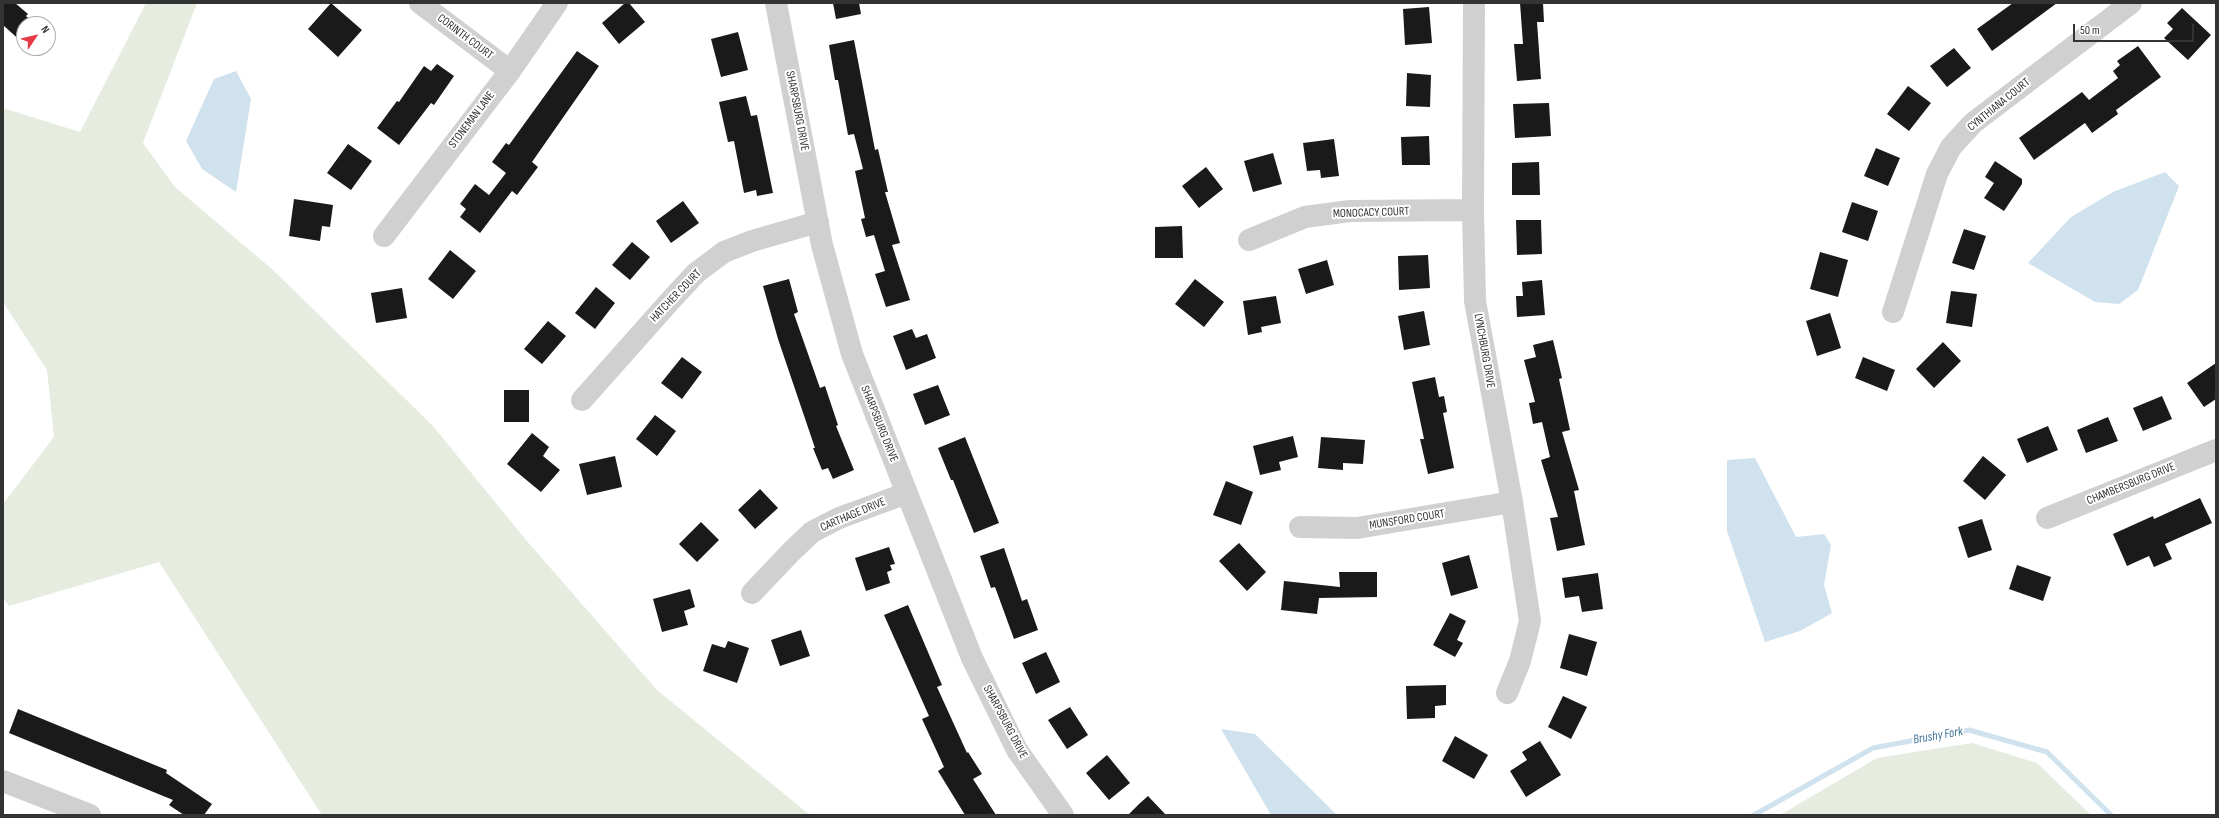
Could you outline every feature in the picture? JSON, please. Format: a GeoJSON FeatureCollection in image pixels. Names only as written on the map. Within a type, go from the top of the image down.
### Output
{"type":"FeatureCollection","features":[{"type":"Feature","properties":{"kind":"street","name":"CORINTH COURT"},"geometry":{"type":"LineString","coordinates":[[420,3],[510,71]]}},
{"type":"Feature","properties":{"kind":"street","name":"STONEMAN LANE"},"geometry":{"type":"LineString","coordinates":[[384,236],[510,71],[557,3]]}},
{"type":"Feature","properties":{"kind":"street","name":"SHARPSBURG DRIVE"},"geometry":{"type":"LineString","coordinates":[[776,3],[822,245],[852,354],[972,658],[1017,750],[1063,815]]}},
{"type":"Feature","properties":{"kind":"street","name":"LYNCHBURG DRIVE"},"geometry":{"type":"LineString","coordinates":[[1474,3],[1472,210],[1475,301],[1512,502],[1530,621],[1520,661],[1507,693]]}},
{"type":"Feature","properties":{"kind":"street","name":"CYNTHIANA COURT"},"geometry":{"type":"LineString","coordinates":[[1893,312],[1937,174],[1951,148],[1974,122],[2131,3]]}},
{"type":"Feature","properties":{"kind":"street","name":"MONOCACY COURT"},"geometry":{"type":"LineString","coordinates":[[1249,240],[1305,217],[1350,211],[1472,210]]}},
{"type":"Feature","properties":{"kind":"street","name":"HATCHER COURT"},"geometry":{"type":"LineString","coordinates":[[582,400],[670,300],[696,273],[713,260],[724,252],[752,241],[818,222]]}},
{"type":"Feature","properties":{"kind":"street","name":"CHAMBERSBURG DRIVE"},"geometry":{"type":"LineString","coordinates":[[2047,518],[2216,450]]}},
{"type":"Feature","properties":{"kind":"street","name":"CARTHAGE DRIVE"},"geometry":{"type":"LineString","coordinates":[[752,593],[812,532],[839,518],[907,493]]}},
{"type":"Feature","properties":{"kind":"street","name":"MUNSFORD COURT"},"geometry":{"type":"LineString","coordinates":[[1300,527],[1357,528],[1512,502]]}},
{"type":"Feature","properties":{"kind":"street"},"geometry":{"type":"LineString","coordinates":[[3,781],[90,815]]}},
{"type":"Feature","properties":{"kind":"shaded area"},"geometry":{"type":"Polygon","coordinates":[[[146,3],[197,3],[143,143],[175,187],[273,270],[433,426],[526,540],[657,690],[810,815],[322,815],[159,562],[9,606],[3,598],[3,504],[54,437],[47,370],[3,302],[3,108],[80,132],[146,3]]]}},
{"type":"Feature","properties":{"kind":"shaded area"},"geometry":{"type":"Polygon","coordinates":[[[1972,743],[2037,763],[2091,815],[1780,815],[1877,758],[1972,743]]]}},
{"type":"Feature","properties":{"kind":"water"},"geometry":{"type":"Polygon","coordinates":[[[236,71],[251,99],[236,192],[202,169],[186,141],[214,79],[236,71]]]}},
{"type":"Feature","properties":{"kind":"water"},"geometry":{"type":"Polygon","coordinates":[[[2165,172],[2179,186],[2138,290],[2119,304],[2095,302],[2028,263],[2071,217],[2113,192],[2165,172]]]}},
{"type":"Feature","properties":{"kind":"water"},"geometry":{"type":"Polygon","coordinates":[[[1755,458],[1796,537],[1824,534],[1831,545],[1824,585],[1832,613],[1800,631],[1765,642],[1727,531],[1727,460],[1755,458]]]}},
{"type":"Feature","properties":{"kind":"water"},"geometry":{"type":"Polygon","coordinates":[[[1221,729],[1255,734],[1337,815],[1271,815],[1221,729]]]}},
{"type":"Feature","properties":{"kind":"building"},"geometry":{"type":"Polygon","coordinates":[[[3,3],[15,3],[28,14],[26,16],[16,16],[16,37],[3,25],[3,3]]]}},
{"type":"Feature","properties":{"kind":"building"},"geometry":{"type":"Polygon","coordinates":[[[331,3],[362,30],[338,57],[308,29],[331,3]]]}},
{"type":"Feature","properties":{"kind":"building"},"geometry":{"type":"Polygon","coordinates":[[[625,3],[629,3],[645,22],[619,44],[602,23],[625,3]]]}},
{"type":"Feature","properties":{"kind":"building"},"geometry":{"type":"Polygon","coordinates":[[[833,3],[859,3],[861,14],[836,19],[833,3]]]}},
{"type":"Feature","properties":{"kind":"building"},"geometry":{"type":"Polygon","coordinates":[[[1520,3],[1543,3],[1544,22],[1537,22],[1541,79],[1517,81],[1514,44],[1523,44],[1520,3]]]}},
{"type":"Feature","properties":{"kind":"building"},"geometry":{"type":"Polygon","coordinates":[[[2013,3],[2057,3],[1992,51],[1977,29],[2013,3]]]}},
{"type":"Feature","properties":{"kind":"building"},"geometry":{"type":"Polygon","coordinates":[[[1429,7],[1432,43],[1405,45],[1403,9],[1429,7]]]}},
{"type":"Feature","properties":{"kind":"building"},"geometry":{"type":"Polygon","coordinates":[[[2182,8],[2211,35],[2188,60],[2164,38],[2173,29],[2167,23],[2182,8]]]}},
{"type":"Feature","properties":{"kind":"building"},"geometry":{"type":"Polygon","coordinates":[[[738,32],[748,70],[721,77],[711,39],[738,32]]]}},
{"type":"Feature","properties":{"kind":"building"},"geometry":{"type":"Polygon","coordinates":[[[854,40],[875,150],[878,149],[888,192],[885,192],[900,243],[892,245],[910,300],[886,307],[875,274],[885,271],[874,235],[866,237],[861,219],[865,218],[855,171],[863,169],[854,134],[848,135],[838,80],[835,80],[829,45],[854,40]]]}},
{"type":"Feature","properties":{"kind":"building"},"geometry":{"type":"Polygon","coordinates":[[[2138,46],[2161,77],[2116,110],[2118,114],[2092,133],[2085,123],[2034,160],[2019,138],[2082,92],[2089,100],[2118,78],[2113,71],[2120,65],[2117,61],[2138,46]]]}},
{"type":"Feature","properties":{"kind":"building"},"geometry":{"type":"Polygon","coordinates":[[[1954,48],[1971,68],[1947,87],[1930,66],[1954,48]]]}},
{"type":"Feature","properties":{"kind":"building"},"geometry":{"type":"Polygon","coordinates":[[[577,51],[599,66],[532,162],[538,167],[517,195],[512,191],[480,233],[460,217],[466,209],[460,204],[475,184],[489,195],[506,173],[492,162],[506,143],[509,145],[577,51]]]}},
{"type":"Feature","properties":{"kind":"building"},"geometry":{"type":"Polygon","coordinates":[[[437,64],[454,76],[434,105],[431,103],[399,145],[377,128],[397,101],[399,102],[424,66],[431,71],[437,64]]]}},
{"type":"Feature","properties":{"kind":"building"},"geometry":{"type":"Polygon","coordinates":[[[1407,73],[1431,75],[1430,107],[1406,106],[1407,73]]]}},
{"type":"Feature","properties":{"kind":"building"},"geometry":{"type":"Polygon","coordinates":[[[1908,86],[1931,103],[1909,131],[1887,114],[1908,86]]]}},
{"type":"Feature","properties":{"kind":"building"},"geometry":{"type":"Polygon","coordinates":[[[746,96],[751,116],[757,115],[773,193],[757,196],[756,190],[744,193],[734,141],[728,142],[719,102],[746,96]]]}},
{"type":"Feature","properties":{"kind":"building"},"geometry":{"type":"Polygon","coordinates":[[[1549,103],[1551,136],[1515,138],[1513,104],[1549,103]]]}},
{"type":"Feature","properties":{"kind":"building"},"geometry":{"type":"Polygon","coordinates":[[[1429,136],[1430,165],[1402,165],[1401,137],[1429,136]]]}},
{"type":"Feature","properties":{"kind":"building"},"geometry":{"type":"Polygon","coordinates":[[[1334,139],[1339,176],[1321,178],[1320,170],[1307,171],[1303,143],[1334,139]]]}},
{"type":"Feature","properties":{"kind":"building"},"geometry":{"type":"Polygon","coordinates":[[[348,144],[372,161],[351,190],[327,173],[348,144]]]}},
{"type":"Feature","properties":{"kind":"building"},"geometry":{"type":"Polygon","coordinates":[[[1876,148],[1900,158],[1888,186],[1864,176],[1876,148]]]}},
{"type":"Feature","properties":{"kind":"building"},"geometry":{"type":"Polygon","coordinates":[[[1273,153],[1282,184],[1253,192],[1244,161],[1273,153]]]}},
{"type":"Feature","properties":{"kind":"building"},"geometry":{"type":"Polygon","coordinates":[[[1995,161],[2022,179],[2022,184],[2004,211],[1984,198],[1994,183],[1985,177],[1995,161]]]}},
{"type":"Feature","properties":{"kind":"building"},"geometry":{"type":"Polygon","coordinates":[[[1539,162],[1540,195],[1512,195],[1512,163],[1539,162]]]}},
{"type":"Feature","properties":{"kind":"building"},"geometry":{"type":"Polygon","coordinates":[[[1206,167],[1223,189],[1199,208],[1182,186],[1206,167]]]}},
{"type":"Feature","properties":{"kind":"building"},"geometry":{"type":"Polygon","coordinates":[[[294,199],[333,205],[330,227],[322,226],[320,241],[289,236],[294,199]]]}},
{"type":"Feature","properties":{"kind":"building"},"geometry":{"type":"Polygon","coordinates":[[[683,201],[699,223],[671,243],[656,221],[683,201]]]}},
{"type":"Feature","properties":{"kind":"building"},"geometry":{"type":"Polygon","coordinates":[[[1852,202],[1878,211],[1868,241],[1842,232],[1852,202]]]}},
{"type":"Feature","properties":{"kind":"building"},"geometry":{"type":"Polygon","coordinates":[[[1516,220],[1541,220],[1542,254],[1517,255],[1516,220]]]}},
{"type":"Feature","properties":{"kind":"building"},"geometry":{"type":"Polygon","coordinates":[[[1182,226],[1183,258],[1155,258],[1155,227],[1182,226]]]}},
{"type":"Feature","properties":{"kind":"building"},"geometry":{"type":"Polygon","coordinates":[[[1964,229],[1986,236],[1974,270],[1952,263],[1964,229]]]}},
{"type":"Feature","properties":{"kind":"building"},"geometry":{"type":"Polygon","coordinates":[[[632,242],[650,257],[630,280],[612,265],[632,242]]]}},
{"type":"Feature","properties":{"kind":"building"},"geometry":{"type":"Polygon","coordinates":[[[450,250],[476,271],[453,299],[428,279],[450,250]]]}},
{"type":"Feature","properties":{"kind":"building"},"geometry":{"type":"Polygon","coordinates":[[[1820,252],[1848,260],[1838,297],[1810,289],[1820,252]]]}},
{"type":"Feature","properties":{"kind":"building"},"geometry":{"type":"Polygon","coordinates":[[[1428,255],[1430,288],[1399,290],[1398,256],[1428,255]]]}},
{"type":"Feature","properties":{"kind":"building"},"geometry":{"type":"Polygon","coordinates":[[[1327,260],[1334,285],[1306,294],[1298,269],[1327,260]]]}},
{"type":"Feature","properties":{"kind":"building"},"geometry":{"type":"Polygon","coordinates":[[[789,279],[798,312],[794,314],[820,388],[825,386],[838,425],[836,426],[854,470],[833,479],[828,468],[822,470],[813,448],[815,448],[778,339],[763,286],[789,279]]]}},
{"type":"Feature","properties":{"kind":"building"},"geometry":{"type":"Polygon","coordinates":[[[1195,279],[1224,302],[1204,327],[1175,304],[1195,279]]]}},
{"type":"Feature","properties":{"kind":"building"},"geometry":{"type":"Polygon","coordinates":[[[1542,280],[1545,315],[1517,317],[1516,296],[1523,296],[1522,282],[1542,280]]]}},
{"type":"Feature","properties":{"kind":"building"},"geometry":{"type":"Polygon","coordinates":[[[596,287],[615,303],[595,329],[575,313],[596,287]]]}},
{"type":"Feature","properties":{"kind":"building"},"geometry":{"type":"Polygon","coordinates":[[[402,288],[407,318],[376,323],[371,293],[402,288]]]}},
{"type":"Feature","properties":{"kind":"building"},"geometry":{"type":"Polygon","coordinates":[[[1951,291],[1977,294],[1972,327],[1946,323],[1951,291]]]}},
{"type":"Feature","properties":{"kind":"building"},"geometry":{"type":"Polygon","coordinates":[[[1276,296],[1281,323],[1261,327],[1262,332],[1248,335],[1243,301],[1276,296]]]}},
{"type":"Feature","properties":{"kind":"building"},"geometry":{"type":"Polygon","coordinates":[[[1424,311],[1430,345],[1404,350],[1398,316],[1424,311]]]}},
{"type":"Feature","properties":{"kind":"building"},"geometry":{"type":"Polygon","coordinates":[[[1830,313],[1841,348],[1817,356],[1806,321],[1830,313]]]}},
{"type":"Feature","properties":{"kind":"building"},"geometry":{"type":"Polygon","coordinates":[[[548,321],[566,336],[542,364],[524,349],[548,321]]]}},
{"type":"Feature","properties":{"kind":"building"},"geometry":{"type":"Polygon","coordinates":[[[912,329],[916,338],[927,334],[936,358],[906,370],[893,336],[912,329]]]}},
{"type":"Feature","properties":{"kind":"building"},"geometry":{"type":"Polygon","coordinates":[[[1553,340],[1562,378],[1559,379],[1570,430],[1562,432],[1579,490],[1574,491],[1585,545],[1557,551],[1550,518],[1558,517],[1541,460],[1550,457],[1542,422],[1533,424],[1529,403],[1535,402],[1524,360],[1536,357],[1533,345],[1553,340]]]}},
{"type":"Feature","properties":{"kind":"building"},"geometry":{"type":"Polygon","coordinates":[[[1943,342],[1961,361],[1934,388],[1916,369],[1943,342]]]}},
{"type":"Feature","properties":{"kind":"building"},"geometry":{"type":"Polygon","coordinates":[[[682,357],[702,372],[682,399],[661,383],[682,357]]]}},
{"type":"Feature","properties":{"kind":"building"},"geometry":{"type":"Polygon","coordinates":[[[1863,357],[1895,370],[1887,391],[1855,378],[1863,357]]]}},
{"type":"Feature","properties":{"kind":"building"},"geometry":{"type":"Polygon","coordinates":[[[2216,363],[2216,399],[2204,407],[2187,383],[2216,363]]]}},
{"type":"Feature","properties":{"kind":"building"},"geometry":{"type":"Polygon","coordinates":[[[1435,377],[1439,397],[1444,396],[1447,412],[1443,413],[1454,468],[1428,474],[1420,439],[1424,439],[1412,382],[1435,377]]]}},
{"type":"Feature","properties":{"kind":"building"},"geometry":{"type":"Polygon","coordinates":[[[938,385],[950,415],[925,425],[913,394],[938,385]]]}},
{"type":"Feature","properties":{"kind":"building"},"geometry":{"type":"Polygon","coordinates":[[[504,390],[529,390],[529,422],[504,422],[504,390]]]}},
{"type":"Feature","properties":{"kind":"building"},"geometry":{"type":"Polygon","coordinates":[[[2162,396],[2172,419],[2143,431],[2133,408],[2162,396]]]}},
{"type":"Feature","properties":{"kind":"building"},"geometry":{"type":"Polygon","coordinates":[[[655,415],[676,431],[657,456],[636,439],[655,415]]]}},
{"type":"Feature","properties":{"kind":"building"},"geometry":{"type":"Polygon","coordinates":[[[2108,417],[2118,441],[2086,453],[2077,430],[2108,417]]]}},
{"type":"Feature","properties":{"kind":"building"},"geometry":{"type":"Polygon","coordinates":[[[2048,426],[2058,450],[2027,463],[2017,439],[2048,426]]]}},
{"type":"Feature","properties":{"kind":"building"},"geometry":{"type":"Polygon","coordinates":[[[532,433],[549,447],[543,456],[560,470],[541,492],[507,464],[532,433]]]}},
{"type":"Feature","properties":{"kind":"building"},"geometry":{"type":"Polygon","coordinates":[[[1293,436],[1298,457],[1279,462],[1281,470],[1260,475],[1253,446],[1293,436]]]}},
{"type":"Feature","properties":{"kind":"building"},"geometry":{"type":"Polygon","coordinates":[[[965,437],[999,523],[974,533],[953,480],[951,480],[938,448],[965,437]]]}},
{"type":"Feature","properties":{"kind":"building"},"geometry":{"type":"Polygon","coordinates":[[[1321,437],[1365,440],[1363,464],[1343,463],[1343,470],[1318,468],[1321,437]]]}},
{"type":"Feature","properties":{"kind":"building"},"geometry":{"type":"Polygon","coordinates":[[[615,456],[622,487],[587,495],[579,464],[615,456]]]}},
{"type":"Feature","properties":{"kind":"building"},"geometry":{"type":"Polygon","coordinates":[[[1983,456],[2006,475],[1985,500],[1963,481],[1983,456]]]}},
{"type":"Feature","properties":{"kind":"building"},"geometry":{"type":"Polygon","coordinates":[[[1226,481],[1253,492],[1241,525],[1213,515],[1226,481]]]}},
{"type":"Feature","properties":{"kind":"building"},"geometry":{"type":"Polygon","coordinates":[[[760,489],[778,508],[755,529],[738,510],[760,489]]]}},
{"type":"Feature","properties":{"kind":"building"},"geometry":{"type":"Polygon","coordinates":[[[2200,498],[2212,523],[2165,544],[2172,559],[2154,567],[2149,556],[2127,566],[2113,534],[2153,516],[2154,519],[2200,498]]]}},
{"type":"Feature","properties":{"kind":"building"},"geometry":{"type":"Polygon","coordinates":[[[1982,519],[1992,550],[1968,558],[1958,527],[1982,519]]]}},
{"type":"Feature","properties":{"kind":"building"},"geometry":{"type":"Polygon","coordinates":[[[701,522],[719,540],[697,562],[679,544],[701,522]]]}},
{"type":"Feature","properties":{"kind":"building"},"geometry":{"type":"Polygon","coordinates":[[[1239,543],[1266,572],[1247,591],[1219,561],[1239,543]]]}},
{"type":"Feature","properties":{"kind":"building"},"geometry":{"type":"Polygon","coordinates":[[[889,547],[895,564],[890,565],[892,570],[887,572],[890,583],[866,591],[855,558],[889,547]]]}},
{"type":"Feature","properties":{"kind":"building"},"geometry":{"type":"Polygon","coordinates":[[[1004,548],[1022,601],[1027,599],[1038,630],[1014,639],[995,587],[991,588],[980,556],[1004,548]]]}},
{"type":"Feature","properties":{"kind":"building"},"geometry":{"type":"Polygon","coordinates":[[[1469,555],[1478,588],[1451,596],[1442,563],[1469,555]]]}},
{"type":"Feature","properties":{"kind":"building"},"geometry":{"type":"Polygon","coordinates":[[[2017,565],[2051,577],[2043,601],[2009,589],[2017,565]]]}},
{"type":"Feature","properties":{"kind":"building"},"geometry":{"type":"Polygon","coordinates":[[[1339,572],[1377,572],[1377,597],[1319,598],[1317,614],[1281,610],[1284,581],[1340,587],[1339,572]]]}},
{"type":"Feature","properties":{"kind":"building"},"geometry":{"type":"Polygon","coordinates":[[[1598,573],[1603,609],[1582,612],[1579,596],[1565,598],[1562,578],[1598,573]]]}},
{"type":"Feature","properties":{"kind":"building"},"geometry":{"type":"Polygon","coordinates":[[[690,589],[695,607],[684,611],[688,625],[662,632],[653,599],[690,589]]]}},
{"type":"Feature","properties":{"kind":"building"},"geometry":{"type":"Polygon","coordinates":[[[908,605],[942,685],[937,687],[967,753],[968,752],[982,774],[973,779],[996,815],[965,815],[938,771],[944,767],[922,719],[929,716],[884,615],[908,605]]]}},
{"type":"Feature","properties":{"kind":"building"},"geometry":{"type":"Polygon","coordinates":[[[1450,613],[1466,621],[1457,640],[1463,643],[1455,657],[1433,645],[1450,613]]]}},
{"type":"Feature","properties":{"kind":"building"},"geometry":{"type":"Polygon","coordinates":[[[801,630],[810,656],[780,666],[771,640],[801,630]]]}},
{"type":"Feature","properties":{"kind":"building"},"geometry":{"type":"Polygon","coordinates":[[[1569,634],[1597,642],[1587,676],[1560,668],[1569,634]]]}},
{"type":"Feature","properties":{"kind":"building"},"geometry":{"type":"Polygon","coordinates":[[[728,641],[749,648],[737,683],[703,671],[712,644],[725,648],[728,641]]]}},
{"type":"Feature","properties":{"kind":"building"},"geometry":{"type":"Polygon","coordinates":[[[1046,652],[1060,682],[1036,694],[1022,663],[1046,652]]]}},
{"type":"Feature","properties":{"kind":"building"},"geometry":{"type":"Polygon","coordinates":[[[1446,685],[1446,705],[1435,706],[1435,718],[1407,719],[1406,686],[1446,685]]]}},
{"type":"Feature","properties":{"kind":"building"},"geometry":{"type":"Polygon","coordinates":[[[1563,696],[1587,707],[1571,739],[1548,727],[1563,696]]]}},
{"type":"Feature","properties":{"kind":"building"},"geometry":{"type":"Polygon","coordinates":[[[1070,707],[1088,735],[1067,749],[1048,720],[1070,707]]]}},
{"type":"Feature","properties":{"kind":"building"},"geometry":{"type":"Polygon","coordinates":[[[18,709],[167,770],[166,773],[212,804],[204,815],[184,815],[169,805],[173,800],[9,733],[18,709]]]}},
{"type":"Feature","properties":{"kind":"building"},"geometry":{"type":"Polygon","coordinates":[[[1455,736],[1488,755],[1474,779],[1442,761],[1455,736]]]}},
{"type":"Feature","properties":{"kind":"building"},"geometry":{"type":"Polygon","coordinates":[[[1540,741],[1561,775],[1526,797],[1510,771],[1527,760],[1522,752],[1540,741]]]}},
{"type":"Feature","properties":{"kind":"building"},"geometry":{"type":"Polygon","coordinates":[[[1107,755],[1130,783],[1109,800],[1086,773],[1107,755]]]}},
{"type":"Feature","properties":{"kind":"building"},"geometry":{"type":"Polygon","coordinates":[[[1148,796],[1166,815],[1128,815],[1139,804],[1148,796]]]}},
{"type":"Feature","properties":{"kind":"waterway","name":"Brushy Fork"},"geometry":{"type":"LineString","coordinates":[[1754,815],[1873,748],[1969,730],[2047,752],[2111,815]]}}]}
